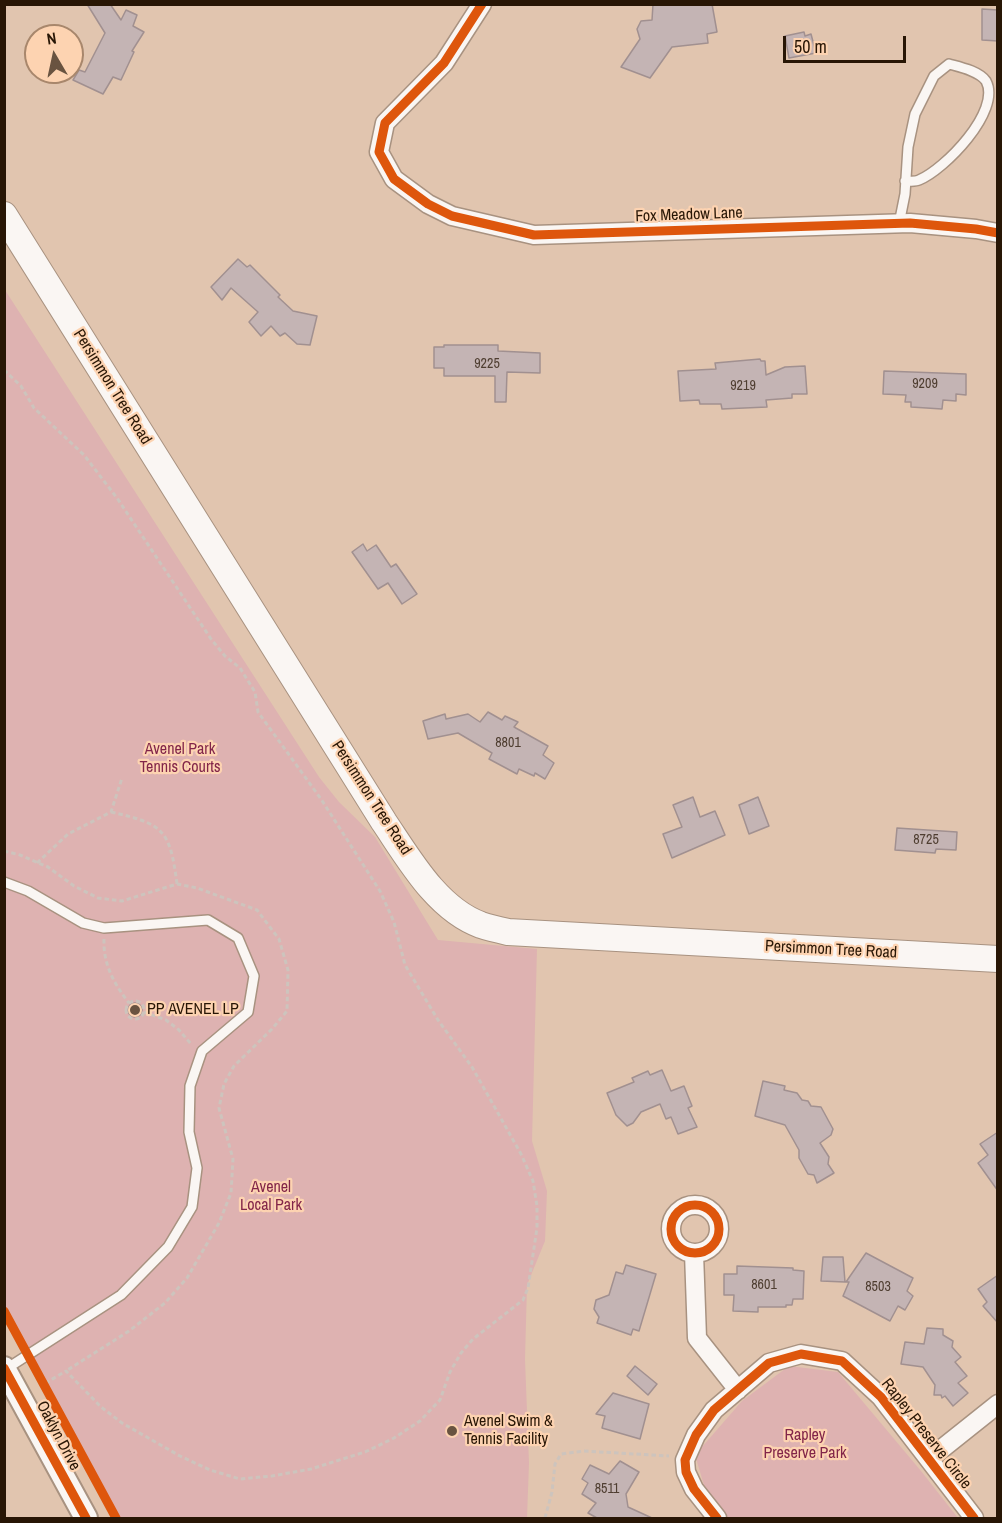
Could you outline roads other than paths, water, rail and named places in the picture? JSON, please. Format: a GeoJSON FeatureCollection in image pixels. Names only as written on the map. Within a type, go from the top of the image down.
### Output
{"type":"FeatureCollection","features":[{"type":"Feature","properties":{"kind":"main road","name":"Persimmon Tree Road"},"geometry":{"type":"LineString","coordinates":[[4,215],[384,822],[419,874],[448,905],[479,924],[508,932],[998,959]]}},
{"type":"Feature","properties":{"kind":"street","name":"Fox Meadow Lane"},"geometry":{"type":"LineString","coordinates":[[482,4],[444,63],[385,123],[380,153],[394,179],[428,204],[452,216],[534,235],[899,224],[976,229],[998,233]]}},
{"type":"Feature","properties":{"kind":"street"},"geometry":{"type":"LineString","coordinates":[[694,1253],[697,1338],[738,1390]]}},
{"type":"Feature","properties":{"kind":"street","name":"Rapley Preserve Circle"},"geometry":{"type":"LineString","coordinates":[[717,1518],[694,1489],[686,1472],[685,1460],[696,1435],[714,1410],[769,1363],[801,1354],[843,1361],[882,1397],[974,1518]]}},
{"type":"Feature","properties":{"kind":"street","name":"Oaklyn Drive"},"geometry":{"type":"LineString","coordinates":[[5,1369],[86,1518]]}},
{"type":"Feature","properties":{"kind":"street"},"geometry":{"type":"LineString","coordinates":[[929,1459],[998,1404]]}},
{"type":"Feature","properties":{"kind":"lane"},"geometry":{"type":"LineString","coordinates":[[899,224],[908,147],[915,114],[934,76],[949,64],[968,70],[986,81],[991,96],[987,114],[977,130],[939,168],[918,181],[905,181]]}},
{"type":"Feature","properties":{"kind":"lane"},"geometry":{"type":"LineString","coordinates":[[4,882],[28,891],[83,923],[104,928],[208,920],[238,938],[254,976],[248,1012],[202,1052],[190,1086],[189,1131],[197,1168],[192,1207],[168,1247],[122,1295],[5,1369]]}},
{"type":"Feature","properties":{"kind":"place","name":"PP AVENEL LP"},"geometry":{"type":"Point","coordinates":[135,1010]}},
{"type":"Feature","properties":{"kind":"place","name":"Avenel Swim & Tennis Facility"},"geometry":{"type":"Point","coordinates":[452,1431]}},
{"type":"Feature","properties":{"kind":"park label","name":"Avenel Park Tennis Courts"},"geometry":{"type":"Point","coordinates":[180,759]}},
{"type":"Feature","properties":{"kind":"park label","name":"Avenel Local Park"},"geometry":{"type":"Point","coordinates":[271,1197]}},
{"type":"Feature","properties":{"kind":"park label","name":"Rapley Preserve Park"},"geometry":{"type":"Point","coordinates":[805,1445]}}]}
